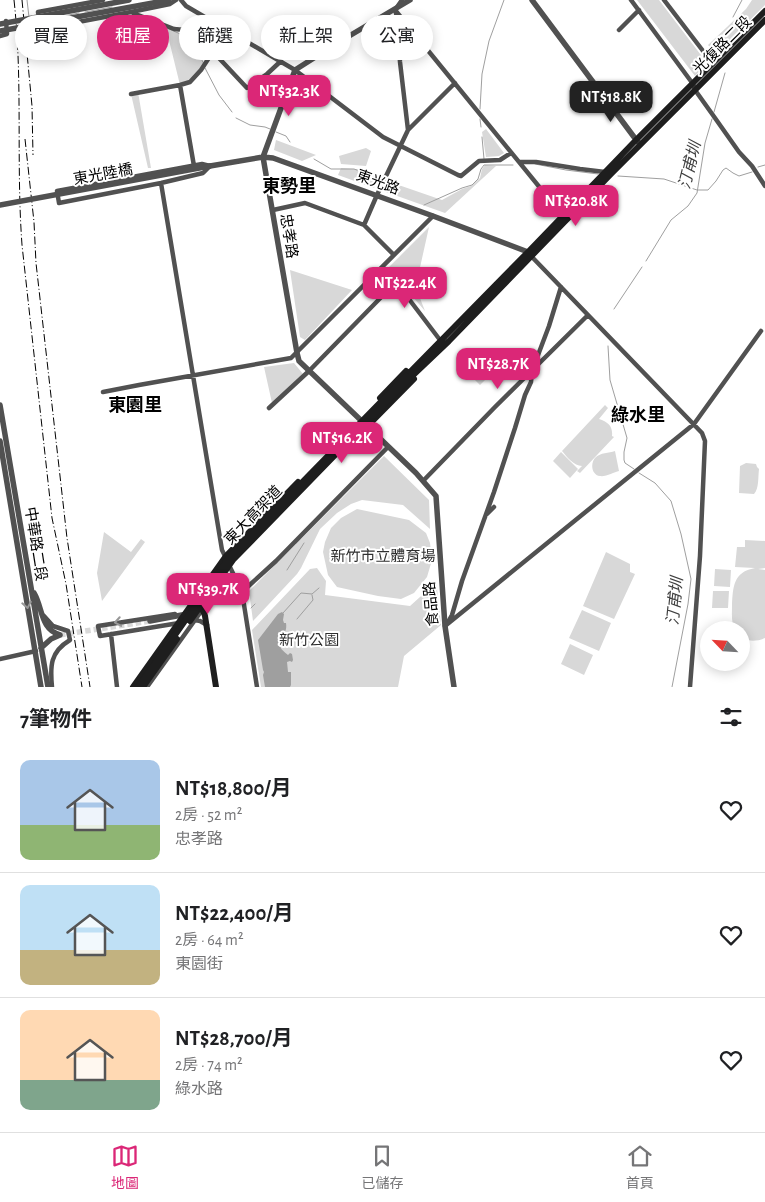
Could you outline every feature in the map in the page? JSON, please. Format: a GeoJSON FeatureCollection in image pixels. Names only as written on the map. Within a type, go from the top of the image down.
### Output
{"type":"FeatureCollection","features":[{"type":"Feature","properties":{"kind":"main road","name":"光復路二段"},"geometry":{"type":"LineString","coordinates":[[694,87],[713,64],[765,11]]}},
{"type":"Feature","properties":{"kind":"main road","name":"光復路二段"},"geometry":{"type":"LineString","coordinates":[[602,180],[694,87],[765,20]]}},
{"type":"Feature","properties":{"kind":"main road"},"geometry":{"type":"LineString","coordinates":[[202,610],[237,559],[423,370],[440,340],[530,254],[563,216],[602,180]]}},
{"type":"Feature","properties":{"kind":"main road"},"geometry":{"type":"LineString","coordinates":[[407,378],[602,180]]}},
{"type":"Feature","properties":{"kind":"main road"},"geometry":{"type":"LineString","coordinates":[[131,687],[226,556],[360,420],[414,362],[429,357]]}},
{"type":"Feature","properties":{"kind":"main road","name":"東大高架道"},"geometry":{"type":"LineString","coordinates":[[143,687],[232,560],[407,378]]}},
{"type":"Feature","properties":{"kind":"main road","name":"東大高架道"},"geometry":{"type":"LineString","coordinates":[[138,687],[230,556],[407,378]]}},
{"type":"Feature","properties":{"kind":"main road"},"geometry":{"type":"LineString","coordinates":[[260,532],[263,526],[347,440],[367,427]]}},
{"type":"Feature","properties":{"kind":"main road"},"geometry":{"type":"LineString","coordinates":[[198,595],[207,625],[216,687]]}},
{"type":"Feature","properties":{"kind":"street"},"geometry":{"type":"LineString","coordinates":[[39,15],[38,12],[81,2],[104,0]]}},
{"type":"Feature","properties":{"kind":"street"},"geometry":{"type":"LineString","coordinates":[[0,23],[129,0]]}},
{"type":"Feature","properties":{"kind":"street"},"geometry":{"type":"LineString","coordinates":[[0,31],[169,0]]}},
{"type":"Feature","properties":{"kind":"street"},"geometry":{"type":"LineString","coordinates":[[87,20],[170,4],[176,0]]}},
{"type":"Feature","properties":{"kind":"street"},"geometry":{"type":"LineString","coordinates":[[181,0],[186,6],[201,15]]}},
{"type":"Feature","properties":{"kind":"street"},"geometry":{"type":"LineString","coordinates":[[402,0],[396,10],[408,130]]}},
{"type":"Feature","properties":{"kind":"street"},"geometry":{"type":"LineString","coordinates":[[295,70],[410,0]]}},
{"type":"Feature","properties":{"kind":"street"},"geometry":{"type":"LineString","coordinates":[[532,0],[638,142]]}},
{"type":"Feature","properties":{"kind":"street"},"geometry":{"type":"LineString","coordinates":[[631,0],[765,186]]}},
{"type":"Feature","properties":{"kind":"street"},"geometry":{"type":"LineString","coordinates":[[664,0],[713,64]]}},
{"type":"Feature","properties":{"kind":"street"},"geometry":{"type":"LineString","coordinates":[[81,2],[83,15]]}},
{"type":"Feature","properties":{"kind":"street"},"geometry":{"type":"LineString","coordinates":[[396,10],[563,216]]}},
{"type":"Feature","properties":{"kind":"street"},"geometry":{"type":"LineString","coordinates":[[619,30],[638,10]]}},
{"type":"Feature","properties":{"kind":"street"},"geometry":{"type":"LineString","coordinates":[[131,12],[179,29]]}},
{"type":"Feature","properties":{"kind":"street"},"geometry":{"type":"LineString","coordinates":[[0,23],[6,20],[7,34],[0,36]]}},
{"type":"Feature","properties":{"kind":"street"},"geometry":{"type":"LineString","coordinates":[[251,44],[295,70],[383,137],[458,176],[461,176],[479,161],[500,160],[511,153]]}},
{"type":"Feature","properties":{"kind":"street"},"geometry":{"type":"LineString","coordinates":[[131,94],[190,82],[208,60]]}},
{"type":"Feature","properties":{"kind":"street"},"geometry":{"type":"LineString","coordinates":[[221,60],[247,88],[281,61]]}},
{"type":"Feature","properties":{"kind":"street","name":"忠孝路"},"geometry":{"type":"LineString","coordinates":[[295,70],[263,157],[297,353],[299,361],[367,427]]}},
{"type":"Feature","properties":{"kind":"street"},"geometry":{"type":"LineString","coordinates":[[364,225],[408,130],[455,83]]}},
{"type":"Feature","properties":{"kind":"street"},"geometry":{"type":"LineString","coordinates":[[180,85],[194,166]]}},
{"type":"Feature","properties":{"kind":"street","name":"東光路"},"geometry":{"type":"LineString","coordinates":[[210,166],[203,173],[59,203],[57,191],[202,164],[210,166],[263,157],[273,158],[377,195],[530,254]]}},
{"type":"Feature","properties":{"kind":"street"},"geometry":{"type":"LineString","coordinates":[[519,162],[536,162],[608,173]]}},
{"type":"Feature","properties":{"kind":"street","name":"東光陸橋"},"geometry":{"type":"LineString","coordinates":[[0,205],[210,166]]}},
{"type":"Feature","properties":{"kind":"street"},"geometry":{"type":"LineString","coordinates":[[119,179],[121,191]]}},
{"type":"Feature","properties":{"kind":"street"},"geometry":{"type":"LineString","coordinates":[[161,183],[222,550],[242,592],[257,687]]}},
{"type":"Feature","properties":{"kind":"street"},"geometry":{"type":"LineString","coordinates":[[272,210],[305,203],[364,225],[394,255]]}},
{"type":"Feature","properties":{"kind":"street"},"geometry":{"type":"LineString","coordinates":[[103,392],[291,358],[433,216]]}},
{"type":"Feature","properties":{"kind":"street"},"geometry":{"type":"LineString","coordinates":[[530,254],[694,424],[706,441],[690,687]]}},
{"type":"Feature","properties":{"kind":"street"},"geometry":{"type":"LineString","coordinates":[[383,267],[440,340]]}},
{"type":"Feature","properties":{"kind":"street"},"geometry":{"type":"LineString","coordinates":[[269,408],[309,371],[396,282]]}},
{"type":"Feature","properties":{"kind":"street"},"geometry":{"type":"LineString","coordinates":[[445,626],[452,615],[561,287]]}},
{"type":"Feature","properties":{"kind":"street"},"geometry":{"type":"LineString","coordinates":[[423,481],[588,315]]}},
{"type":"Feature","properties":{"kind":"street"},"geometry":{"type":"LineString","coordinates":[[445,626],[694,424],[761,331]]}},
{"type":"Feature","properties":{"kind":"street","name":"中華路二段"},"geometry":{"type":"LineString","coordinates":[[0,405],[41,687]]}},
{"type":"Feature","properties":{"kind":"street","name":"食品路"},"geometry":{"type":"LineString","coordinates":[[367,427],[436,496],[445,626],[454,687]]}},
{"type":"Feature","properties":{"kind":"street","name":"中華路二段"},"geometry":{"type":"LineString","coordinates":[[0,441],[31,588],[48,687]]}},
{"type":"Feature","properties":{"kind":"street"},"geometry":{"type":"LineString","coordinates":[[242,592],[301,536],[388,447]]}},
{"type":"Feature","properties":{"kind":"street"},"geometry":{"type":"LineString","coordinates":[[0,490],[11,488]]}},
{"type":"Feature","properties":{"kind":"street"},"geometry":{"type":"LineString","coordinates":[[486,515],[494,507]]}},
{"type":"Feature","properties":{"kind":"street"},"geometry":{"type":"LineString","coordinates":[[0,659],[35,652],[51,639],[60,636],[48,627],[31,588]]}},
{"type":"Feature","properties":{"kind":"street"},"geometry":{"type":"LineString","coordinates":[[150,621],[184,616],[202,610]]}},
{"type":"Feature","properties":{"kind":"street"},"geometry":{"type":"LineString","coordinates":[[147,687],[202,610]]}},
{"type":"Feature","properties":{"kind":"street"},"geometry":{"type":"LineString","coordinates":[[41,613],[53,626],[68,631],[70,640],[57,650],[53,658],[50,669],[52,687]]}},
{"type":"Feature","properties":{"kind":"street"},"geometry":{"type":"LineString","coordinates":[[184,616],[174,614],[98,626],[100,636],[195,620],[200,620],[207,625]]}},
{"type":"Feature","properties":{"kind":"street"},"geometry":{"type":"LineString","coordinates":[[178,623],[187,625],[188,630]]}},
{"type":"Feature","properties":{"kind":"street"},"geometry":{"type":"LineString","coordinates":[[111,634],[116,687]]}},
{"type":"Feature","properties":{"kind":"green space"},"geometry":{"type":"Polygon","coordinates":[[[637,0],[659,0],[707,63],[695,76],[637,0]]]}},
{"type":"Feature","properties":{"kind":"green space"},"geometry":{"type":"Polygon","coordinates":[[[752,0],[765,0],[765,5],[716,54],[708,45],[746,9],[752,0]]]}},
{"type":"Feature","properties":{"kind":"green space"},"geometry":{"type":"Polygon","coordinates":[[[169,29],[179,33],[179,60],[202,60],[204,65],[190,82],[180,85],[169,40],[169,29]]]}},
{"type":"Feature","properties":{"kind":"green space"},"geometry":{"type":"Polygon","coordinates":[[[138,92],[151,168],[148,168],[131,94],[138,92]]]}},
{"type":"Feature","properties":{"kind":"green space"},"geometry":{"type":"Polygon","coordinates":[[[486,129],[504,153],[499,156],[486,157],[482,132],[486,129]]]}},
{"type":"Feature","properties":{"kind":"green space"},"geometry":{"type":"Polygon","coordinates":[[[276,140],[316,155],[302,161],[274,150],[276,140]]]}},
{"type":"Feature","properties":{"kind":"green space"},"geometry":{"type":"Polygon","coordinates":[[[366,148],[371,151],[366,166],[341,164],[339,156],[366,148]]]}},
{"type":"Feature","properties":{"kind":"green space"},"geometry":{"type":"Polygon","coordinates":[[[485,165],[496,166],[445,213],[386,192],[387,181],[442,200],[471,186],[480,178],[485,165]]]}},
{"type":"Feature","properties":{"kind":"green space"},"geometry":{"type":"Polygon","coordinates":[[[341,168],[367,170],[381,175],[374,188],[338,175],[341,168]]]}},
{"type":"Feature","properties":{"kind":"green space"},"geometry":{"type":"Polygon","coordinates":[[[429,227],[419,272],[418,293],[425,311],[388,268],[429,227]]]}},
{"type":"Feature","properties":{"kind":"green space"},"geometry":{"type":"Polygon","coordinates":[[[290,270],[352,290],[305,340],[300,337],[290,270]]]}},
{"type":"Feature","properties":{"kind":"green space"},"geometry":{"type":"Polygon","coordinates":[[[497,348],[501,352],[497,357],[502,363],[480,385],[470,375],[497,348]]]}},
{"type":"Feature","properties":{"kind":"green space"},"geometry":{"type":"Polygon","coordinates":[[[294,363],[303,374],[272,403],[264,367],[294,363]]]}},
{"type":"Feature","properties":{"kind":"green space"},"geometry":{"type":"Polygon","coordinates":[[[605,405],[608,408],[599,419],[609,425],[614,437],[580,473],[577,471],[582,466],[573,463],[562,451],[605,405]]]}},
{"type":"Feature","properties":{"kind":"green space"},"geometry":{"type":"Polygon","coordinates":[[[615,451],[619,471],[602,476],[597,475],[593,471],[594,459],[602,454],[615,451]]]}},
{"type":"Feature","properties":{"kind":"green space"},"geometry":{"type":"Polygon","coordinates":[[[561,452],[578,469],[570,478],[553,461],[561,452]]]}},
{"type":"Feature","properties":{"kind":"green space"},"geometry":{"type":"Polygon","coordinates":[[[384,456],[429,500],[430,529],[403,505],[362,500],[351,504],[337,513],[320,529],[297,574],[253,621],[249,591],[384,456]]]}},
{"type":"Feature","properties":{"kind":"green space"},"geometry":{"type":"Polygon","coordinates":[[[746,463],[756,464],[759,469],[758,486],[754,494],[739,493],[740,466],[746,463]]]}},
{"type":"Feature","properties":{"kind":"green space","name":"新竹市立體育場"},"geometry":{"type":"Polygon","coordinates":[[[357,509],[409,520],[426,533],[430,543],[432,560],[427,577],[414,593],[401,599],[378,596],[337,587],[328,575],[323,552],[331,528],[341,518],[357,509]]]}},
{"type":"Feature","properties":{"kind":"green space"},"geometry":{"type":"Polygon","coordinates":[[[104,532],[131,552],[141,539],[145,542],[102,601],[97,573],[104,532]]]}},
{"type":"Feature","properties":{"kind":"green space"},"geometry":{"type":"Polygon","coordinates":[[[745,540],[765,541],[765,568],[758,569],[765,570],[765,638],[757,640],[750,640],[750,621],[732,621],[732,599],[736,581],[742,573],[755,568],[735,567],[737,547],[745,547],[745,540]]]}},
{"type":"Feature","properties":{"kind":"green space"},"geometry":{"type":"Polygon","coordinates":[[[606,552],[630,564],[630,572],[635,574],[614,619],[583,606],[606,552]]]}},
{"type":"Feature","properties":{"kind":"green space","name":"新竹公園"},"geometry":{"type":"Polygon","coordinates":[[[317,568],[326,581],[325,595],[410,606],[430,588],[437,588],[441,625],[404,656],[398,687],[261,687],[252,630],[310,569],[317,568]]]}},
{"type":"Feature","properties":{"kind":"green space"},"geometry":{"type":"Polygon","coordinates":[[[715,569],[731,570],[730,587],[714,586],[715,569]]]}},
{"type":"Feature","properties":{"kind":"green space"},"geometry":{"type":"Polygon","coordinates":[[[713,591],[729,591],[728,608],[712,608],[713,591]]]}},
{"type":"Feature","properties":{"kind":"green space"},"geometry":{"type":"Polygon","coordinates":[[[582,610],[611,623],[599,651],[569,638],[582,610]]]}},
{"type":"Feature","properties":{"kind":"green space"},"geometry":{"type":"Polygon","coordinates":[[[570,644],[593,655],[584,675],[561,664],[570,644]]]}},
{"type":"Feature","properties":{"kind":"shaded area"},"geometry":{"type":"Polygon","coordinates":[[[282,612],[286,628],[280,637],[280,646],[288,655],[292,654],[292,662],[287,662],[288,672],[291,672],[291,685],[290,687],[265,687],[258,640],[278,614],[282,612]]]}},
{"type":"Feature","properties":{"kind":"waterway"},"geometry":{"type":"LineString","coordinates":[[27,0],[29,15]]}},
{"type":"Feature","properties":{"kind":"waterway"},"geometry":{"type":"LineString","coordinates":[[480,109],[482,74],[489,41],[504,0]]}},
{"type":"Feature","properties":{"kind":"waterway","name":"汀甫圳"},"geometry":{"type":"LineString","coordinates":[[733,17],[742,0]]}},
{"type":"Feature","properties":{"kind":"waterway"},"geometry":{"type":"LineString","coordinates":[[85,12],[112,7]]}},
{"type":"Feature","properties":{"kind":"waterway"},"geometry":{"type":"LineString","coordinates":[[69,15],[79,13]]}},
{"type":"Feature","properties":{"kind":"waterway"},"geometry":{"type":"LineString","coordinates":[[169,29],[185,36],[197,51],[204,64]]}},
{"type":"Feature","properties":{"kind":"waterway"},"geometry":{"type":"LineString","coordinates":[[205,68],[219,95],[232,112]]}},
{"type":"Feature","properties":{"kind":"waterway","name":"汀甫圳"},"geometry":{"type":"LineString","coordinates":[[714,112],[725,73]]}},
{"type":"Feature","properties":{"kind":"waterway"},"geometry":{"type":"LineString","coordinates":[[236,118],[250,125],[270,129]]}},
{"type":"Feature","properties":{"kind":"waterway"},"geometry":{"type":"LineString","coordinates":[[480,119],[481,127]]}},
{"type":"Feature","properties":{"kind":"waterway","name":"汀甫圳"},"geometry":{"type":"LineString","coordinates":[[646,261],[671,220],[688,206],[697,193],[705,143],[712,119]]}},
{"type":"Feature","properties":{"kind":"waterway"},"geometry":{"type":"LineString","coordinates":[[276,132],[286,136],[290,142]]}},
{"type":"Feature","properties":{"kind":"waterway"},"geometry":{"type":"LineString","coordinates":[[482,137],[484,159]]}},
{"type":"Feature","properties":{"kind":"waterway"},"geometry":{"type":"LineString","coordinates":[[314,159],[331,169],[354,169],[378,179]]}},
{"type":"Feature","properties":{"kind":"waterway"},"geometry":{"type":"LineString","coordinates":[[535,164],[598,174]]}},
{"type":"Feature","properties":{"kind":"waterway"},"geometry":{"type":"LineString","coordinates":[[424,205],[472,185],[478,179],[484,165],[513,165]]}},
{"type":"Feature","properties":{"kind":"waterway"},"geometry":{"type":"LineString","coordinates":[[758,167],[765,165]]}},
{"type":"Feature","properties":{"kind":"waterway"},"geometry":{"type":"LineString","coordinates":[[618,176],[664,179],[697,190],[708,190],[726,168],[739,176],[752,172]]}},
{"type":"Feature","properties":{"kind":"waterway"},"geometry":{"type":"LineString","coordinates":[[386,185],[396,195]]}},
{"type":"Feature","properties":{"kind":"waterway","name":"汀甫圳"},"geometry":{"type":"LineString","coordinates":[[614,309],[642,267]]}},
{"type":"Feature","properties":{"kind":"waterway","name":"汀甫圳"},"geometry":{"type":"LineString","coordinates":[[608,346],[610,380],[627,438],[624,460],[625,463],[634,469]]}},
{"type":"Feature","properties":{"kind":"waterway","name":"汀甫圳"},"geometry":{"type":"LineString","coordinates":[[639,473],[655,483],[671,501],[691,579],[672,687]]}},
{"type":"Feature","properties":{"kind":"waterway"},"geometry":{"type":"LineString","coordinates":[[287,570],[304,543]]}},
{"type":"Feature","properties":{"kind":"waterway"},"geometry":{"type":"LineString","coordinates":[[283,613],[301,593],[312,594],[319,588]]}},
{"type":"Feature","properties":{"kind":"waterway"},"geometry":{"type":"LineString","coordinates":[[297,619],[313,600],[312,595]]}},
{"type":"Feature","properties":{"kind":"waterway"},"geometry":{"type":"LineString","coordinates":[[251,608],[255,604]]}},
{"type":"Feature","properties":{"kind":"tunnel"},"geometry":{"type":"LineString","coordinates":[[60,635],[150,621]]}},
{"type":"Feature","properties":{"kind":"railway"},"geometry":{"type":"LineString","coordinates":[[14,0],[19,91],[19,184],[22,245],[52,518],[66,584],[82,687]]}},
{"type":"Feature","properties":{"kind":"railway"},"geometry":{"type":"LineString","coordinates":[[22,0],[32,106],[33,155]]}},
{"type":"Feature","properties":{"kind":"railway"},"geometry":{"type":"LineString","coordinates":[[25,139],[34,222],[36,263],[67,538],[90,687]]}},
{"type":"Feature","properties":{"kind":"district","name":"東勢里"},"geometry":{"type":"Point","coordinates":[289,186]}},
{"type":"Feature","properties":{"kind":"district","name":"東園里"},"geometry":{"type":"Point","coordinates":[135,405]}},
{"type":"Feature","properties":{"kind":"district","name":"綠水里"},"geometry":{"type":"Point","coordinates":[638,415]}}]}
